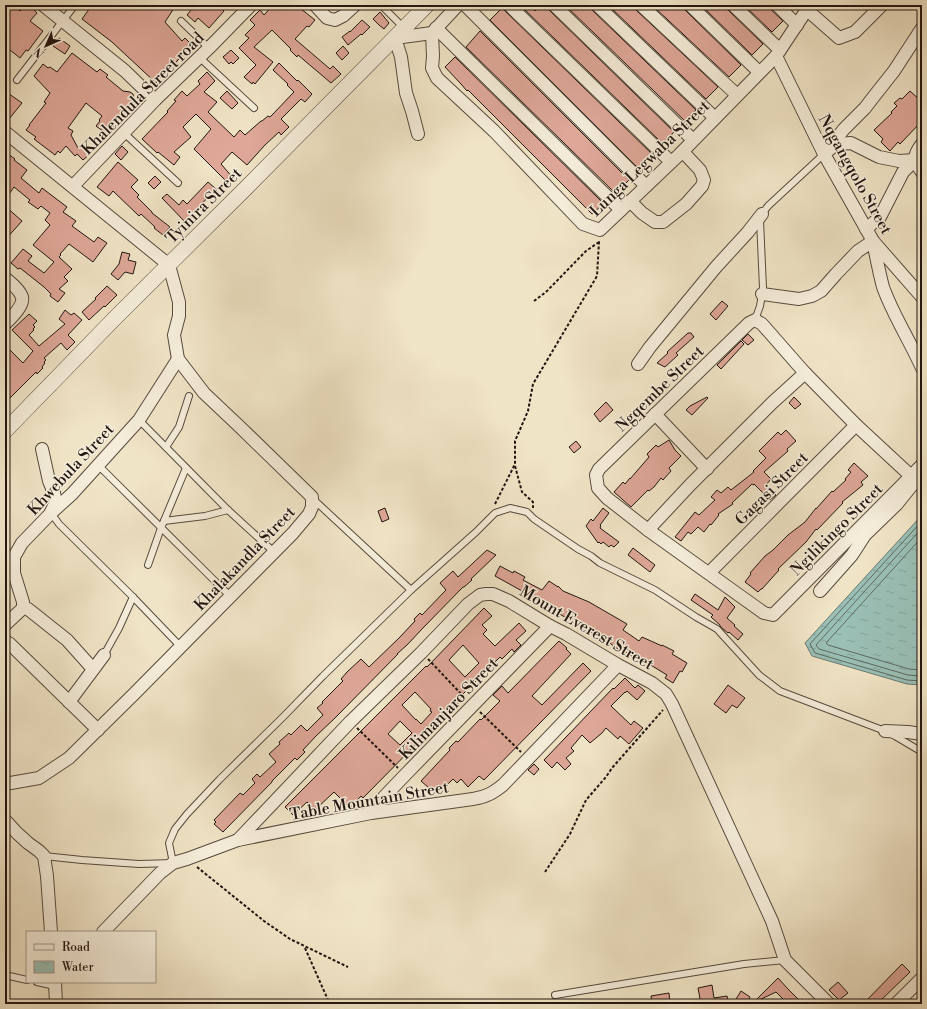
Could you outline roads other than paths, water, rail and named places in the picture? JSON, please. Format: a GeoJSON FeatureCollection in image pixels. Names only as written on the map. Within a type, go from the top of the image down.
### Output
{"type":"FeatureCollection","features":[{"type":"Feature","properties":{"kind":"street"},"geometry":{"type":"LineString","coordinates":[[43,5],[125,71],[155,100]]}},
{"type":"Feature","properties":{"kind":"street","name":"Khalendula Street road"},"geometry":{"type":"LineString","coordinates":[[73,186],[155,100],[251,5]]}},
{"type":"Feature","properties":{"kind":"street"},"geometry":{"type":"LineString","coordinates":[[314,5],[327,18],[336,20],[344,16],[355,5]]}},
{"type":"Feature","properties":{"kind":"street","name":"Tyinira Street"},"geometry":{"type":"LineString","coordinates":[[5,431],[427,5]]}},
{"type":"Feature","properties":{"kind":"street"},"geometry":{"type":"LineString","coordinates":[[418,134],[406,93],[399,33],[434,30],[458,5]]}},
{"type":"Feature","properties":{"kind":"street"},"geometry":{"type":"LineString","coordinates":[[465,5],[646,186]]}},
{"type":"Feature","properties":{"kind":"street"},"geometry":{"type":"LineString","coordinates":[[509,5],[671,162]]}},
{"type":"Feature","properties":{"kind":"street"},"geometry":{"type":"LineString","coordinates":[[554,5],[693,140]]}},
{"type":"Feature","properties":{"kind":"street"},"geometry":{"type":"LineString","coordinates":[[597,5],[715,118]]}},
{"type":"Feature","properties":{"kind":"street"},"geometry":{"type":"LineString","coordinates":[[641,5],[737,95]]}},
{"type":"Feature","properties":{"kind":"street"},"geometry":{"type":"LineString","coordinates":[[690,5],[759,72]]}},
{"type":"Feature","properties":{"kind":"street","name":"Nqgangqolo Street"},"geometry":{"type":"LineString","coordinates":[[734,5],[778,53],[824,154],[873,242],[922,297]]}},
{"type":"Feature","properties":{"kind":"street"},"geometry":{"type":"LineString","coordinates":[[777,5],[797,25]]}},
{"type":"Feature","properties":{"kind":"street"},"geometry":{"type":"LineString","coordinates":[[808,7],[839,38],[855,32],[882,5]]}},
{"type":"Feature","properties":{"kind":"street","name":"Lunga Legwaba Street"},"geometry":{"type":"LineString","coordinates":[[434,30],[432,68],[438,78],[494,131],[583,224],[600,230],[671,162],[778,53],[808,7]]}},
{"type":"Feature","properties":{"kind":"street"},"geometry":{"type":"LineString","coordinates":[[824,154],[844,129],[865,108],[894,71],[922,28]]}},
{"type":"Feature","properties":{"kind":"street"},"geometry":{"type":"LineString","coordinates":[[434,30],[621,210]]}},
{"type":"Feature","properties":{"kind":"street"},"geometry":{"type":"LineString","coordinates":[[5,132],[169,265]]}},
{"type":"Feature","properties":{"kind":"street"},"geometry":{"type":"LineString","coordinates":[[824,154],[836,144],[852,143],[879,157],[898,161],[915,160]]}},
{"type":"Feature","properties":{"kind":"street"},"geometry":{"type":"LineString","coordinates":[[922,144],[916,152],[915,157],[916,164],[922,172]]}},
{"type":"Feature","properties":{"kind":"street"},"geometry":{"type":"LineString","coordinates":[[630,201],[642,213],[655,222],[663,222],[686,204],[702,186],[704,180],[700,170],[684,153],[681,152]]}},
{"type":"Feature","properties":{"kind":"street"},"geometry":{"type":"LineString","coordinates":[[866,229],[880,217],[903,172],[915,160]]}},
{"type":"Feature","properties":{"kind":"street"},"geometry":{"type":"LineString","coordinates":[[638,364],[712,272],[762,214]]}},
{"type":"Feature","properties":{"kind":"street"},"geometry":{"type":"LineString","coordinates":[[762,294],[799,299],[812,296],[821,291],[858,251],[873,242],[883,287],[894,314],[922,368]]}},
{"type":"Feature","properties":{"kind":"street","name":"Khalakandla Street"},"geometry":{"type":"LineString","coordinates":[[5,784],[39,778],[69,758],[293,533],[309,514],[312,507],[312,497],[209,398],[178,359],[174,335],[179,316],[179,302],[169,265]]}},
{"type":"Feature","properties":{"kind":"street"},"geometry":{"type":"LineString","coordinates":[[5,278],[12,283],[20,292],[22,297],[22,302],[19,307],[5,324]]}},
{"type":"Feature","properties":{"kind":"street"},"geometry":{"type":"LineString","coordinates":[[755,320],[762,324],[805,373],[856,425],[911,476]]}},
{"type":"Feature","properties":{"kind":"street","name":"Ngqembe Street"},"geometry":{"type":"LineString","coordinates":[[755,320],[749,323],[655,414],[599,469],[596,474],[598,488],[602,494],[648,530],[764,612],[773,615]]}},
{"type":"Feature","properties":{"kind":"street","name":"Khwebula Street"},"geometry":{"type":"LineString","coordinates":[[22,608],[23,602],[14,573],[14,557],[22,543],[72,494],[139,420],[178,359]]}},
{"type":"Feature","properties":{"kind":"street"},"geometry":{"type":"LineString","coordinates":[[648,530],[772,403],[805,373]]}},
{"type":"Feature","properties":{"kind":"street"},"geometry":{"type":"LineString","coordinates":[[655,414],[707,469]]}},
{"type":"Feature","properties":{"kind":"street","name":"Gagasi Street"},"geometry":{"type":"LineString","coordinates":[[709,573],[856,425]]}},
{"type":"Feature","properties":{"kind":"street"},"geometry":{"type":"LineString","coordinates":[[42,449],[49,481],[56,502],[51,513]]}},
{"type":"Feature","properties":{"kind":"street","name":"Ngilikingo Street"},"geometry":{"type":"LineString","coordinates":[[773,615],[922,464]]}},
{"type":"Feature","properties":{"kind":"street"},"geometry":{"type":"LineString","coordinates":[[820,591],[852,555],[865,535],[897,504],[912,484],[922,482]]}},
{"type":"Feature","properties":{"kind":"street","name":"Mount Everest Street"},"geometry":{"type":"LineString","coordinates":[[238,840],[350,722],[421,653],[468,604],[480,595],[493,594],[501,597],[652,683],[666,694],[772,921],[785,960],[829,1004]]}},
{"type":"Feature","properties":{"kind":"street"},"geometry":{"type":"LineString","coordinates":[[5,625],[22,608],[28,609],[67,640],[93,669]]}},
{"type":"Feature","properties":{"kind":"street","name":"Kilimanjaro Street"},"geometry":{"type":"LineString","coordinates":[[371,813],[405,775],[550,626]]}},
{"type":"Feature","properties":{"kind":"street"},"geometry":{"type":"LineString","coordinates":[[5,641],[10,644],[98,730]]}},
{"type":"Feature","properties":{"kind":"street"},"geometry":{"type":"LineString","coordinates":[[69,702],[104,655]]}},
{"type":"Feature","properties":{"kind":"street","name":"Table Mountain Street"},"geometry":{"type":"LineString","coordinates":[[104,931],[160,873],[173,863],[238,840],[371,813],[485,797],[503,785],[618,665]]}},
{"type":"Feature","properties":{"kind":"street"},"geometry":{"type":"LineString","coordinates":[[885,731],[922,734]]}},
{"type":"Feature","properties":{"kind":"street"},"geometry":{"type":"LineString","coordinates":[[5,820],[17,833],[44,856],[51,931]]}},
{"type":"Feature","properties":{"kind":"street"},"geometry":{"type":"LineString","coordinates":[[896,1004],[922,978]]}},
{"type":"Feature","properties":{"kind":"street"},"geometry":{"type":"LineString","coordinates":[[56,983],[56,1004]]}},
{"type":"Feature","properties":{"kind":"lane"},"geometry":{"type":"LineString","coordinates":[[17,80],[75,5]]}},
{"type":"Feature","properties":{"kind":"lane"},"geometry":{"type":"LineString","coordinates":[[381,5],[399,33]]}},
{"type":"Feature","properties":{"kind":"lane"},"geometry":{"type":"LineString","coordinates":[[181,21],[209,48]]}},
{"type":"Feature","properties":{"kind":"lane"},"geometry":{"type":"LineString","coordinates":[[199,57],[254,108]]}},
{"type":"Feature","properties":{"kind":"lane"},"geometry":{"type":"LineString","coordinates":[[124,133],[178,183]]}},
{"type":"Feature","properties":{"kind":"lane"},"geometry":{"type":"LineString","coordinates":[[755,320],[762,294],[763,279],[760,220],[762,214],[768,206],[824,154]]}},
{"type":"Feature","properties":{"kind":"lane"},"geometry":{"type":"LineString","coordinates":[[166,447],[179,427],[189,396]]}},
{"type":"Feature","properties":{"kind":"lane"},"geometry":{"type":"LineString","coordinates":[[139,420],[228,510],[274,552]]}},
{"type":"Feature","properties":{"kind":"lane"},"geometry":{"type":"LineString","coordinates":[[98,465],[230,596]]}},
{"type":"Feature","properties":{"kind":"lane"},"geometry":{"type":"LineString","coordinates":[[148,565],[161,528],[186,468]]}},
{"type":"Feature","properties":{"kind":"lane"},"geometry":{"type":"LineString","coordinates":[[312,497],[411,590]]}},
{"type":"Feature","properties":{"kind":"lane"},"geometry":{"type":"LineString","coordinates":[[44,856],[139,864],[173,863],[169,842],[175,829],[187,814],[323,676],[411,590],[495,513],[510,508],[527,512],[534,519],[600,563],[655,590],[717,629],[759,676],[780,691],[885,731],[922,752]]}},
{"type":"Feature","properties":{"kind":"lane"},"geometry":{"type":"LineString","coordinates":[[164,521],[205,516],[228,510]]}},
{"type":"Feature","properties":{"kind":"lane"},"geometry":{"type":"LineString","coordinates":[[51,513],[59,524],[181,647]]}},
{"type":"Feature","properties":{"kind":"lane"},"geometry":{"type":"LineString","coordinates":[[104,655],[119,628],[133,597]]}},
{"type":"Feature","properties":{"kind":"lane"},"geometry":{"type":"LineString","coordinates":[[555,995],[744,964],[785,960]]}},
{"type":"Feature","properties":{"kind":"lane"},"geometry":{"type":"LineString","coordinates":[[5,975],[26,980]]}},
{"type":"Feature","properties":{"kind":"water"},"geometry":{"type":"Polygon","coordinates":[[[922,515],[922,685],[907,684],[812,656],[805,643],[922,515]]]}}]}
